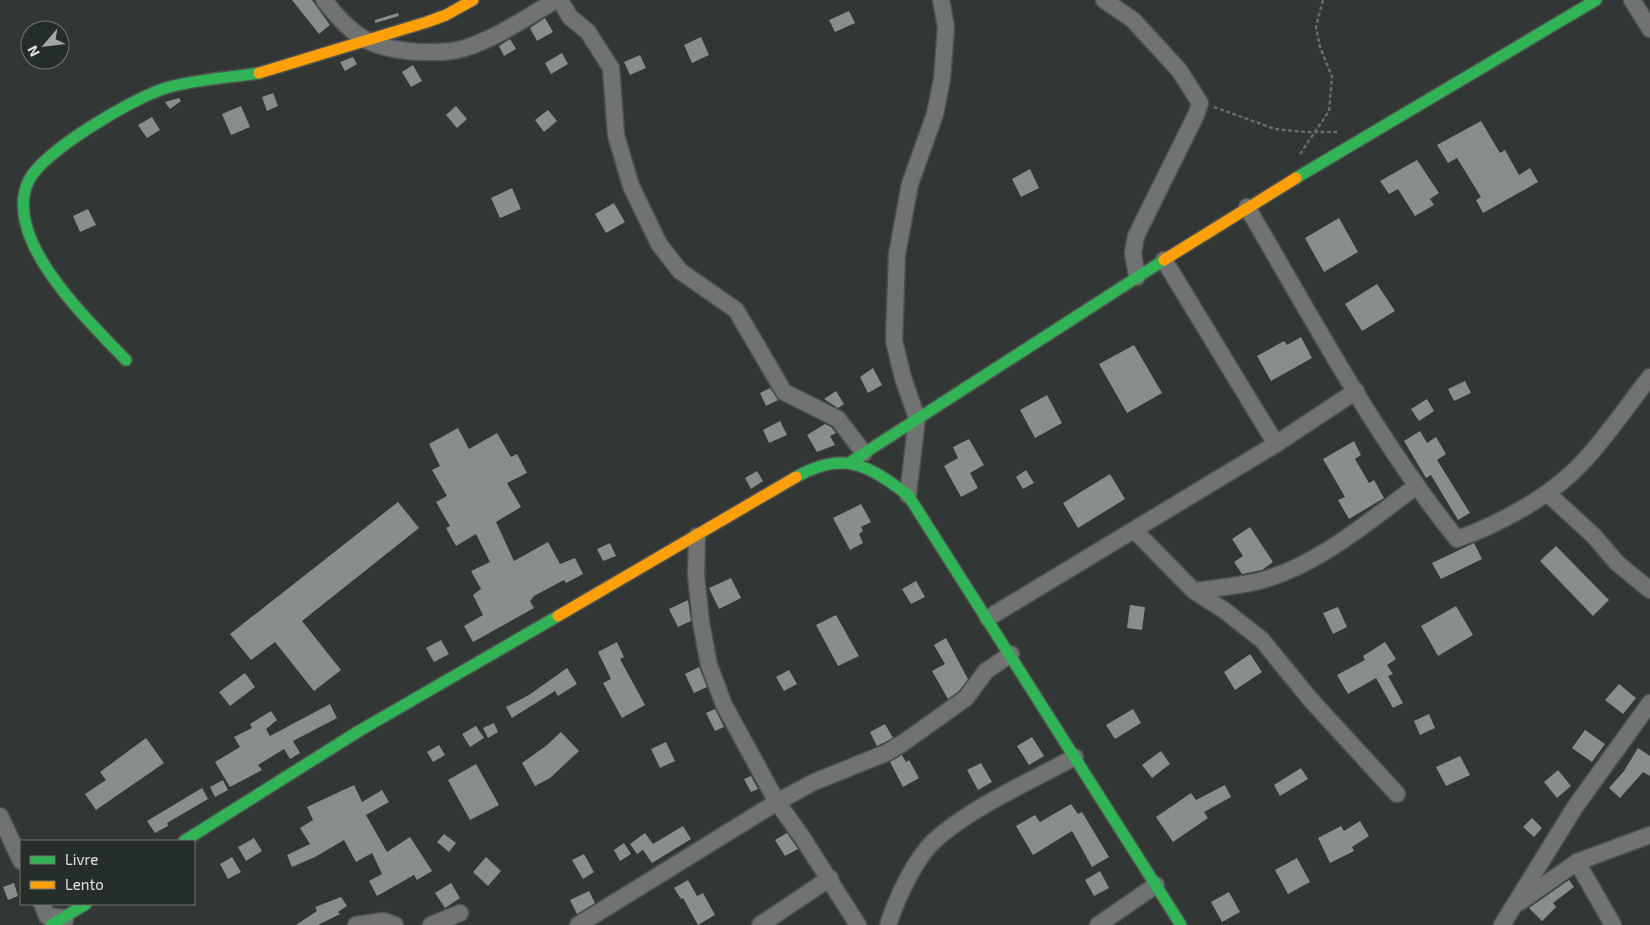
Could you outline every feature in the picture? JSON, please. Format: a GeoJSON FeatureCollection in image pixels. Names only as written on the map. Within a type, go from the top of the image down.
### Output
{"type":"FeatureCollection","features":[{"type":"Feature","properties":{"kind":"street"},"geometry":{"type":"LineString","coordinates":[[324,0],[350,29],[378,47],[398,51],[450,52],[465,48],[502,32],[556,0]]}},
{"type":"Feature","properties":{"kind":"street"},"geometry":{"type":"LineString","coordinates":[[126,360],[83,314],[50,272],[33,244],[23,208],[25,188],[35,171],[87,130],[144,97],[165,88],[260,72],[315,58],[365,39],[438,19],[473,0]]}},
{"type":"Feature","properties":{"kind":"street"},"geometry":{"type":"LineString","coordinates":[[560,0],[570,17],[588,32],[611,68],[616,135],[631,186],[659,244],[680,271],[736,310],[784,392],[838,419],[858,457],[908,495],[1011,654],[1181,925]]}},
{"type":"Feature","properties":{"kind":"street"},"geometry":{"type":"LineString","coordinates":[[908,495],[917,418],[903,378],[894,341],[897,254],[910,184],[935,114],[942,79],[946,27],[942,0]]}},
{"type":"Feature","properties":{"kind":"street"},"geometry":{"type":"LineString","coordinates":[[1104,0],[1133,20],[1179,70],[1200,103],[1196,116],[1136,236],[1133,253],[1137,276]]}},
{"type":"Feature","properties":{"kind":"street"},"geometry":{"type":"LineString","coordinates":[[186,840],[359,731],[812,468],[825,463],[858,457],[1247,207],[1596,0]]}},
{"type":"Feature","properties":{"kind":"street"},"geometry":{"type":"LineString","coordinates":[[1632,0],[1650,29]]}},
{"type":"Feature","properties":{"kind":"street"},"geometry":{"type":"LineString","coordinates":[[1247,207],[1356,391],[1415,486],[1457,539],[1477,532],[1547,493],[1580,465],[1650,377]]}},
{"type":"Feature","properties":{"kind":"street"},"geometry":{"type":"LineString","coordinates":[[1164,260],[1276,444]]}},
{"type":"Feature","properties":{"kind":"street"},"geometry":{"type":"LineString","coordinates":[[988,618],[1276,444],[1356,391]]}},
{"type":"Feature","properties":{"kind":"street"},"geometry":{"type":"LineString","coordinates":[[1194,591],[1259,580],[1301,564],[1350,535],[1415,486]]}},
{"type":"Feature","properties":{"kind":"street"},"geometry":{"type":"LineString","coordinates":[[1547,493],[1594,536],[1617,563],[1650,590]]}},
{"type":"Feature","properties":{"kind":"street"},"geometry":{"type":"LineString","coordinates":[[1134,530],[1194,591],[1224,610],[1262,640],[1310,699],[1397,794]]}},
{"type":"Feature","properties":{"kind":"street"},"geometry":{"type":"LineString","coordinates":[[697,536],[696,575],[710,665],[724,705],[777,802],[830,878],[858,925]]}},
{"type":"Feature","properties":{"kind":"street"},"geometry":{"type":"LineString","coordinates":[[578,925],[777,802],[814,782],[903,743],[966,698],[986,671],[1011,654]]}},
{"type":"Feature","properties":{"kind":"street"},"geometry":{"type":"LineString","coordinates":[[1502,925],[1574,807],[1650,703]]}},
{"type":"Feature","properties":{"kind":"street"},"geometry":{"type":"LineString","coordinates":[[888,925],[897,899],[932,843],[960,820],[1075,757]]}},
{"type":"Feature","properties":{"kind":"street"},"geometry":{"type":"LineString","coordinates":[[0,816],[20,859]]}},
{"type":"Feature","properties":{"kind":"street"},"geometry":{"type":"LineString","coordinates":[[1514,907],[1577,862],[1650,835]]}},
{"type":"Feature","properties":{"kind":"street"},"geometry":{"type":"LineString","coordinates":[[1577,862],[1613,925]]}},
{"type":"Feature","properties":{"kind":"street"},"geometry":{"type":"LineString","coordinates":[[760,925],[830,878]]}},
{"type":"Feature","properties":{"kind":"street"},"geometry":{"type":"LineString","coordinates":[[1098,925],[1156,885]]}},
{"type":"Feature","properties":{"kind":"street"},"geometry":{"type":"LineString","coordinates":[[42,905],[47,916],[61,923],[85,905]]}},
{"type":"Feature","properties":{"kind":"street"},"geometry":{"type":"LineString","coordinates":[[431,925],[460,913]]}},
{"type":"Feature","properties":{"kind":"street"},"geometry":{"type":"LineString","coordinates":[[356,925],[384,921],[395,925]]}},
{"type":"Feature","properties":{"kind":"path"},"geometry":{"type":"LineString","coordinates":[[1296,160],[1317,132],[1329,111],[1332,77],[1320,46],[1316,26],[1323,0]]}},
{"type":"Feature","properties":{"kind":"path"},"geometry":{"type":"LineString","coordinates":[[1200,103],[1236,113],[1274,129],[1340,132]]}},
{"type":"Feature","properties":{"kind":"building"},"geometry":{"type":"Polygon","coordinates":[[[292,0],[312,0],[330,25],[319,34],[292,0]]]}},
{"type":"Feature","properties":{"kind":"building"},"geometry":{"type":"Polygon","coordinates":[[[849,11],[855,23],[835,32],[829,20],[849,11]]]}},
{"type":"Feature","properties":{"kind":"building"},"geometry":{"type":"Polygon","coordinates":[[[398,13],[399,16],[375,23],[375,20],[398,13]]]}},
{"type":"Feature","properties":{"kind":"building"},"geometry":{"type":"Polygon","coordinates":[[[545,18],[553,32],[537,41],[530,28],[545,18]]]}},
{"type":"Feature","properties":{"kind":"building"},"geometry":{"type":"Polygon","coordinates":[[[701,37],[709,55],[692,63],[684,45],[701,37]]]}},
{"type":"Feature","properties":{"kind":"building"},"geometry":{"type":"Polygon","coordinates":[[[510,39],[516,49],[504,56],[499,46],[510,39]]]}},
{"type":"Feature","properties":{"kind":"building"},"geometry":{"type":"Polygon","coordinates":[[[562,53],[568,64],[551,74],[545,63],[562,53]]]}},
{"type":"Feature","properties":{"kind":"building"},"geometry":{"type":"Polygon","coordinates":[[[640,55],[646,68],[630,75],[624,62],[640,55]]]}},
{"type":"Feature","properties":{"kind":"building"},"geometry":{"type":"Polygon","coordinates":[[[353,57],[357,64],[345,71],[340,62],[353,57]]]}},
{"type":"Feature","properties":{"kind":"building"},"geometry":{"type":"Polygon","coordinates":[[[413,65],[422,81],[411,87],[402,72],[413,65]]]}},
{"type":"Feature","properties":{"kind":"building"},"geometry":{"type":"Polygon","coordinates":[[[273,93],[278,106],[267,111],[262,97],[273,93]]]}},
{"type":"Feature","properties":{"kind":"building"},"geometry":{"type":"Polygon","coordinates":[[[179,98],[181,101],[170,109],[165,102],[179,98]]]}},
{"type":"Feature","properties":{"kind":"building"},"geometry":{"type":"Polygon","coordinates":[[[241,106],[250,127],[231,135],[222,114],[241,106]]]}},
{"type":"Feature","properties":{"kind":"building"},"geometry":{"type":"Polygon","coordinates":[[[456,106],[467,119],[457,128],[446,115],[456,106]]]}},
{"type":"Feature","properties":{"kind":"building"},"geometry":{"type":"Polygon","coordinates":[[[548,110],[557,121],[544,132],[535,120],[548,110]]]}},
{"type":"Feature","properties":{"kind":"building"},"geometry":{"type":"Polygon","coordinates":[[[152,117],[160,130],[147,138],[138,125],[152,117]]]}},
{"type":"Feature","properties":{"kind":"building"},"geometry":{"type":"Polygon","coordinates":[[[1481,121],[1500,153],[1505,150],[1519,175],[1530,168],[1538,182],[1483,213],[1476,200],[1481,197],[1457,158],[1448,163],[1437,145],[1481,121]]]}},
{"type":"Feature","properties":{"kind":"building"},"geometry":{"type":"Polygon","coordinates":[[[1417,160],[1439,193],[1430,199],[1434,205],[1415,216],[1398,189],[1389,194],[1380,181],[1417,160]]]}},
{"type":"Feature","properties":{"kind":"building"},"geometry":{"type":"Polygon","coordinates":[[[1030,169],[1039,188],[1021,197],[1012,179],[1030,169]]]}},
{"type":"Feature","properties":{"kind":"building"},"geometry":{"type":"Polygon","coordinates":[[[512,188],[521,209],[500,218],[491,198],[512,188]]]}},
{"type":"Feature","properties":{"kind":"building"},"geometry":{"type":"Polygon","coordinates":[[[614,203],[625,222],[606,233],[595,214],[614,203]]]}},
{"type":"Feature","properties":{"kind":"building"},"geometry":{"type":"Polygon","coordinates":[[[88,209],[96,225],[80,232],[73,216],[88,209]]]}},
{"type":"Feature","properties":{"kind":"building"},"geometry":{"type":"Polygon","coordinates":[[[1339,218],[1358,252],[1324,272],[1305,238],[1339,218]]]}},
{"type":"Feature","properties":{"kind":"building"},"geometry":{"type":"Polygon","coordinates":[[[1377,284],[1395,311],[1362,331],[1345,304],[1377,284]]]}},
{"type":"Feature","properties":{"kind":"building"},"geometry":{"type":"Polygon","coordinates":[[[1301,337],[1312,358],[1271,381],[1257,356],[1284,341],[1287,345],[1301,337]]]}},
{"type":"Feature","properties":{"kind":"building"},"geometry":{"type":"Polygon","coordinates":[[[1134,345],[1162,393],[1127,413],[1099,364],[1134,345]]]}},
{"type":"Feature","properties":{"kind":"building"},"geometry":{"type":"Polygon","coordinates":[[[873,368],[882,385],[868,393],[860,377],[873,368]]]}},
{"type":"Feature","properties":{"kind":"building"},"geometry":{"type":"Polygon","coordinates":[[[1465,381],[1471,393],[1454,401],[1448,389],[1465,381]]]}},
{"type":"Feature","properties":{"kind":"building"},"geometry":{"type":"Polygon","coordinates":[[[770,388],[778,400],[766,406],[760,393],[770,388]]]}},
{"type":"Feature","properties":{"kind":"building"},"geometry":{"type":"Polygon","coordinates":[[[836,391],[844,404],[838,408],[824,399],[836,391]]]}},
{"type":"Feature","properties":{"kind":"building"},"geometry":{"type":"Polygon","coordinates":[[[1047,395],[1062,423],[1035,438],[1020,410],[1047,395]]]}},
{"type":"Feature","properties":{"kind":"building"},"geometry":{"type":"Polygon","coordinates":[[[1427,399],[1434,411],[1419,421],[1411,409],[1427,399]]]}},
{"type":"Feature","properties":{"kind":"building"},"geometry":{"type":"Polygon","coordinates":[[[780,421],[787,435],[769,443],[763,430],[780,421]]]}},
{"type":"Feature","properties":{"kind":"building"},"geometry":{"type":"Polygon","coordinates":[[[825,424],[836,433],[830,436],[835,445],[817,452],[807,435],[825,424]]]}},
{"type":"Feature","properties":{"kind":"building"},"geometry":{"type":"Polygon","coordinates":[[[458,428],[469,449],[497,433],[511,457],[517,454],[527,473],[507,483],[521,507],[496,522],[514,561],[548,542],[560,564],[575,558],[583,574],[566,583],[564,580],[534,596],[530,601],[534,608],[473,642],[464,626],[483,615],[473,595],[481,589],[471,571],[490,562],[476,534],[456,546],[446,528],[450,526],[436,502],[447,496],[432,470],[440,466],[429,444],[458,428]]]}},
{"type":"Feature","properties":{"kind":"building"},"geometry":{"type":"Polygon","coordinates":[[[1420,431],[1427,443],[1436,437],[1446,454],[1437,460],[1470,513],[1458,520],[1431,475],[1426,478],[1404,441],[1420,431]]]}},
{"type":"Feature","properties":{"kind":"building"},"geometry":{"type":"Polygon","coordinates":[[[969,439],[984,465],[970,473],[978,488],[961,497],[944,466],[958,458],[953,447],[969,439]]]}},
{"type":"Feature","properties":{"kind":"building"},"geometry":{"type":"Polygon","coordinates":[[[1354,441],[1361,455],[1355,459],[1369,483],[1374,480],[1384,498],[1349,519],[1338,500],[1345,497],[1323,459],[1354,441]]]}},
{"type":"Feature","properties":{"kind":"building"},"geometry":{"type":"Polygon","coordinates":[[[1026,470],[1034,483],[1023,489],[1016,477],[1026,470]]]}},
{"type":"Feature","properties":{"kind":"building"},"geometry":{"type":"Polygon","coordinates":[[[757,471],[763,481],[751,489],[745,478],[757,471]]]}},
{"type":"Feature","properties":{"kind":"building"},"geometry":{"type":"Polygon","coordinates":[[[1110,474],[1125,499],[1078,528],[1063,503],[1110,474]]]}},
{"type":"Feature","properties":{"kind":"building"},"geometry":{"type":"Polygon","coordinates":[[[398,502],[419,528],[302,621],[341,670],[314,691],[275,642],[251,660],[230,634],[398,502]]]}},
{"type":"Feature","properties":{"kind":"building"},"geometry":{"type":"Polygon","coordinates":[[[861,504],[871,522],[861,527],[863,531],[859,534],[863,543],[850,550],[833,518],[861,504]]]}},
{"type":"Feature","properties":{"kind":"building"},"geometry":{"type":"Polygon","coordinates":[[[1250,527],[1273,562],[1262,570],[1242,574],[1234,562],[1243,556],[1232,539],[1250,527]]]}},
{"type":"Feature","properties":{"kind":"building"},"geometry":{"type":"Polygon","coordinates":[[[610,543],[616,556],[603,561],[597,549],[610,543]]]}},
{"type":"Feature","properties":{"kind":"building"},"geometry":{"type":"Polygon","coordinates":[[[1474,543],[1482,559],[1441,579],[1432,563],[1474,543]]]}},
{"type":"Feature","properties":{"kind":"building"},"geometry":{"type":"Polygon","coordinates":[[[1556,546],[1609,600],[1593,616],[1540,561],[1556,546]]]}},
{"type":"Feature","properties":{"kind":"building"},"geometry":{"type":"Polygon","coordinates":[[[731,578],[741,598],[719,609],[709,588],[731,578]]]}},
{"type":"Feature","properties":{"kind":"building"},"geometry":{"type":"Polygon","coordinates":[[[916,581],[925,597],[911,604],[902,589],[916,581]]]}},
{"type":"Feature","properties":{"kind":"building"},"geometry":{"type":"Polygon","coordinates":[[[688,600],[691,621],[678,627],[669,609],[688,600]]]}},
{"type":"Feature","properties":{"kind":"building"},"geometry":{"type":"Polygon","coordinates":[[[1130,605],[1145,607],[1142,630],[1127,628],[1130,605]]]}},
{"type":"Feature","properties":{"kind":"building"},"geometry":{"type":"Polygon","coordinates":[[[1456,606],[1473,635],[1438,656],[1421,626],[1456,606]]]}},
{"type":"Feature","properties":{"kind":"building"},"geometry":{"type":"Polygon","coordinates":[[[1338,607],[1347,627],[1333,634],[1323,613],[1338,607]]]}},
{"type":"Feature","properties":{"kind":"building"},"geometry":{"type":"Polygon","coordinates":[[[836,615],[859,656],[838,666],[816,625],[836,615]]]}},
{"type":"Feature","properties":{"kind":"building"},"geometry":{"type":"Polygon","coordinates":[[[946,638],[968,679],[959,691],[948,699],[932,671],[945,664],[934,645],[946,638]]]}},
{"type":"Feature","properties":{"kind":"building"},"geometry":{"type":"Polygon","coordinates":[[[441,640],[449,654],[434,662],[426,648],[441,640]]]}},
{"type":"Feature","properties":{"kind":"building"},"geometry":{"type":"Polygon","coordinates":[[[617,642],[624,657],[620,659],[645,705],[622,718],[603,683],[611,679],[598,652],[617,642]]]}},
{"type":"Feature","properties":{"kind":"building"},"geometry":{"type":"Polygon","coordinates":[[[1385,642],[1396,659],[1387,665],[1393,674],[1388,676],[1403,703],[1393,708],[1376,678],[1348,694],[1337,675],[1365,660],[1363,656],[1385,642]]]}},
{"type":"Feature","properties":{"kind":"building"},"geometry":{"type":"Polygon","coordinates":[[[1250,654],[1262,672],[1235,690],[1224,672],[1250,654]]]}},
{"type":"Feature","properties":{"kind":"building"},"geometry":{"type":"Polygon","coordinates":[[[699,667],[707,687],[694,693],[685,674],[699,667]]]}},
{"type":"Feature","properties":{"kind":"building"},"geometry":{"type":"Polygon","coordinates":[[[567,668],[577,684],[558,696],[555,691],[512,718],[506,707],[529,695],[567,668]]]}},
{"type":"Feature","properties":{"kind":"building"},"geometry":{"type":"Polygon","coordinates":[[[789,670],[797,684],[784,691],[776,677],[789,670]]]}},
{"type":"Feature","properties":{"kind":"building"},"geometry":{"type":"Polygon","coordinates":[[[245,673],[255,687],[230,706],[219,692],[245,673]]]}},
{"type":"Feature","properties":{"kind":"building"},"geometry":{"type":"Polygon","coordinates":[[[1619,684],[1636,698],[1623,714],[1605,700],[1619,684]]]}},
{"type":"Feature","properties":{"kind":"building"},"geometry":{"type":"Polygon","coordinates":[[[330,704],[337,718],[293,741],[300,753],[290,759],[284,749],[258,765],[262,770],[230,787],[215,762],[240,747],[234,737],[252,728],[250,724],[271,711],[277,720],[266,729],[270,736],[330,704]]]}},
{"type":"Feature","properties":{"kind":"building"},"geometry":{"type":"Polygon","coordinates":[[[715,709],[724,727],[715,731],[706,713],[715,709]]]}},
{"type":"Feature","properties":{"kind":"building"},"geometry":{"type":"Polygon","coordinates":[[[1133,709],[1141,723],[1115,739],[1106,725],[1133,709]]]}},
{"type":"Feature","properties":{"kind":"building"},"geometry":{"type":"Polygon","coordinates":[[[1429,714],[1435,728],[1420,735],[1414,721],[1429,714]]]}},
{"type":"Feature","properties":{"kind":"building"},"geometry":{"type":"Polygon","coordinates":[[[494,723],[498,732],[488,738],[483,728],[494,723]]]}},
{"type":"Feature","properties":{"kind":"building"},"geometry":{"type":"Polygon","coordinates":[[[885,724],[893,738],[877,746],[870,732],[885,724]]]}},
{"type":"Feature","properties":{"kind":"building"},"geometry":{"type":"Polygon","coordinates":[[[476,726],[484,738],[470,747],[462,734],[476,726]]]}},
{"type":"Feature","properties":{"kind":"building"},"geometry":{"type":"Polygon","coordinates":[[[1585,730],[1605,744],[1592,762],[1572,748],[1585,730]]]}},
{"type":"Feature","properties":{"kind":"building"},"geometry":{"type":"Polygon","coordinates":[[[561,732],[579,751],[550,778],[535,786],[522,763],[561,732]]]}},
{"type":"Feature","properties":{"kind":"building"},"geometry":{"type":"Polygon","coordinates":[[[1032,737],[1044,756],[1029,765],[1017,746],[1032,737]]]}},
{"type":"Feature","properties":{"kind":"building"},"geometry":{"type":"Polygon","coordinates":[[[146,738],[164,763],[96,810],[85,794],[106,780],[100,772],[146,738]]]}},
{"type":"Feature","properties":{"kind":"building"},"geometry":{"type":"Polygon","coordinates":[[[666,742],[675,761],[660,768],[651,749],[666,742]]]}},
{"type":"Feature","properties":{"kind":"building"},"geometry":{"type":"Polygon","coordinates":[[[439,745],[445,755],[433,762],[427,752],[439,745]]]}},
{"type":"Feature","properties":{"kind":"building"},"geometry":{"type":"Polygon","coordinates":[[[1638,748],[1650,756],[1650,776],[1643,772],[1620,798],[1609,788],[1624,771],[1638,748]]]}},
{"type":"Feature","properties":{"kind":"building"},"geometry":{"type":"Polygon","coordinates":[[[1161,751],[1170,764],[1152,778],[1142,765],[1161,751]]]}},
{"type":"Feature","properties":{"kind":"building"},"geometry":{"type":"Polygon","coordinates":[[[902,755],[906,762],[909,760],[919,778],[903,787],[890,762],[902,755]]]}},
{"type":"Feature","properties":{"kind":"building"},"geometry":{"type":"Polygon","coordinates":[[[1460,756],[1470,775],[1446,786],[1436,767],[1460,756]]]}},
{"type":"Feature","properties":{"kind":"building"},"geometry":{"type":"Polygon","coordinates":[[[981,763],[992,782],[978,790],[967,770],[981,763]]]}},
{"type":"Feature","properties":{"kind":"building"},"geometry":{"type":"Polygon","coordinates":[[[476,764],[499,805],[470,820],[448,780],[476,764]]]}},
{"type":"Feature","properties":{"kind":"building"},"geometry":{"type":"Polygon","coordinates":[[[1301,768],[1308,779],[1280,796],[1274,785],[1301,768]]]}},
{"type":"Feature","properties":{"kind":"building"},"geometry":{"type":"Polygon","coordinates":[[[1558,770],[1571,786],[1557,798],[1544,782],[1558,770]]]}},
{"type":"Feature","properties":{"kind":"building"},"geometry":{"type":"Polygon","coordinates":[[[751,776],[758,789],[751,792],[744,779],[751,776]]]}},
{"type":"Feature","properties":{"kind":"building"},"geometry":{"type":"Polygon","coordinates":[[[223,780],[228,790],[215,797],[210,787],[223,780]]]}},
{"type":"Feature","properties":{"kind":"building"},"geometry":{"type":"Polygon","coordinates":[[[354,785],[362,802],[382,790],[389,802],[366,815],[387,852],[410,837],[432,871],[417,880],[414,875],[377,896],[369,881],[382,874],[372,853],[356,862],[344,840],[315,857],[292,867],[287,855],[310,844],[300,828],[313,820],[307,807],[354,785]]]}},
{"type":"Feature","properties":{"kind":"building"},"geometry":{"type":"Polygon","coordinates":[[[1225,785],[1231,797],[1204,812],[1208,818],[1173,842],[1156,817],[1191,793],[1196,800],[1225,785]]]}},
{"type":"Feature","properties":{"kind":"building"},"geometry":{"type":"Polygon","coordinates":[[[202,788],[208,799],[167,823],[168,826],[155,833],[147,821],[202,788]]]}},
{"type":"Feature","properties":{"kind":"building"},"geometry":{"type":"Polygon","coordinates":[[[1071,804],[1078,814],[1082,812],[1109,857],[1092,867],[1072,831],[1033,855],[1016,826],[1035,815],[1040,822],[1071,804]]]}},
{"type":"Feature","properties":{"kind":"building"},"geometry":{"type":"Polygon","coordinates":[[[1532,818],[1542,828],[1534,837],[1523,827],[1532,818]]]}},
{"type":"Feature","properties":{"kind":"building"},"geometry":{"type":"Polygon","coordinates":[[[1360,821],[1369,836],[1352,847],[1354,851],[1330,863],[1318,838],[1341,826],[1344,831],[1360,821]]]}},
{"type":"Feature","properties":{"kind":"building"},"geometry":{"type":"Polygon","coordinates":[[[683,826],[691,839],[652,863],[643,850],[637,854],[630,844],[645,833],[653,844],[683,826]]]}},
{"type":"Feature","properties":{"kind":"building"},"geometry":{"type":"Polygon","coordinates":[[[787,833],[798,849],[785,856],[775,840],[787,833]]]}},
{"type":"Feature","properties":{"kind":"building"},"geometry":{"type":"Polygon","coordinates":[[[444,834],[456,843],[449,852],[437,842],[444,834]]]}},
{"type":"Feature","properties":{"kind":"building"},"geometry":{"type":"Polygon","coordinates":[[[254,838],[262,851],[246,861],[238,847],[254,838]]]}},
{"type":"Feature","properties":{"kind":"building"},"geometry":{"type":"Polygon","coordinates":[[[624,843],[631,854],[620,861],[614,850],[624,843]]]}},
{"type":"Feature","properties":{"kind":"building"},"geometry":{"type":"Polygon","coordinates":[[[584,854],[594,872],[583,879],[572,860],[584,854]]]}},
{"type":"Feature","properties":{"kind":"building"},"geometry":{"type":"Polygon","coordinates":[[[232,857],[241,872],[228,879],[220,864],[232,857]]]}},
{"type":"Feature","properties":{"kind":"building"},"geometry":{"type":"Polygon","coordinates":[[[486,857],[501,871],[488,886],[473,872],[486,857]]]}},
{"type":"Feature","properties":{"kind":"building"},"geometry":{"type":"Polygon","coordinates":[[[1297,858],[1310,882],[1288,894],[1275,870],[1297,858]]]}},
{"type":"Feature","properties":{"kind":"building"},"geometry":{"type":"Polygon","coordinates":[[[1100,871],[1109,888],[1094,896],[1085,880],[1100,871]]]}},
{"type":"Feature","properties":{"kind":"building"},"geometry":{"type":"Polygon","coordinates":[[[688,880],[697,896],[703,893],[715,915],[698,925],[683,898],[681,899],[674,888],[688,880]]]}},
{"type":"Feature","properties":{"kind":"building"},"geometry":{"type":"Polygon","coordinates":[[[1569,880],[1574,887],[1553,903],[1556,907],[1542,921],[1529,908],[1569,880]]]}},
{"type":"Feature","properties":{"kind":"building"},"geometry":{"type":"Polygon","coordinates":[[[14,883],[18,896],[8,900],[3,887],[14,883]]]}},
{"type":"Feature","properties":{"kind":"building"},"geometry":{"type":"Polygon","coordinates":[[[451,883],[460,898],[445,908],[435,893],[451,883]]]}},
{"type":"Feature","properties":{"kind":"building"},"geometry":{"type":"Polygon","coordinates":[[[589,891],[595,903],[577,914],[570,900],[589,891]]]}},
{"type":"Feature","properties":{"kind":"building"},"geometry":{"type":"Polygon","coordinates":[[[1229,892],[1240,912],[1222,922],[1211,902],[1229,892]]]}},
{"type":"Feature","properties":{"kind":"building"},"geometry":{"type":"Polygon","coordinates":[[[341,897],[347,906],[338,912],[340,914],[318,925],[296,925],[317,911],[315,907],[341,897]]]}},
{"type":"Feature","properties":{"kind":"traffic: fast"},"geometry":{"type":"LineString","coordinates":[[1296,178],[1596,0]]}},
{"type":"Feature","properties":{"kind":"traffic: fast"},"geometry":{"type":"LineString","coordinates":[[126,360],[68,297],[54,279],[32,242],[26,224],[23,202],[29,180],[38,168],[71,140],[133,102],[166,88],[212,79],[259,73]]}},
{"type":"Feature","properties":{"kind":"traffic: fast"},"geometry":{"type":"LineString","coordinates":[[852,461],[1164,260]]}},
{"type":"Feature","properties":{"kind":"traffic: fast"},"geometry":{"type":"LineString","coordinates":[[796,477],[828,464],[842,463],[855,465],[868,469],[908,495],[1181,925]]}},
{"type":"Feature","properties":{"kind":"traffic: fast"},"geometry":{"type":"LineString","coordinates":[[186,840],[359,731],[558,616]]}},
{"type":"Feature","properties":{"kind":"traffic: fast"},"geometry":{"type":"LineString","coordinates":[[51,925],[84,905]]}},
{"type":"Feature","properties":{"kind":"traffic: slow"},"geometry":{"type":"LineString","coordinates":[[259,73],[427,22],[446,15],[473,0]]}},
{"type":"Feature","properties":{"kind":"traffic: slow"},"geometry":{"type":"LineString","coordinates":[[1164,260],[1296,178]]}},
{"type":"Feature","properties":{"kind":"traffic: slow"},"geometry":{"type":"LineString","coordinates":[[558,616],[796,477]]}}]}
